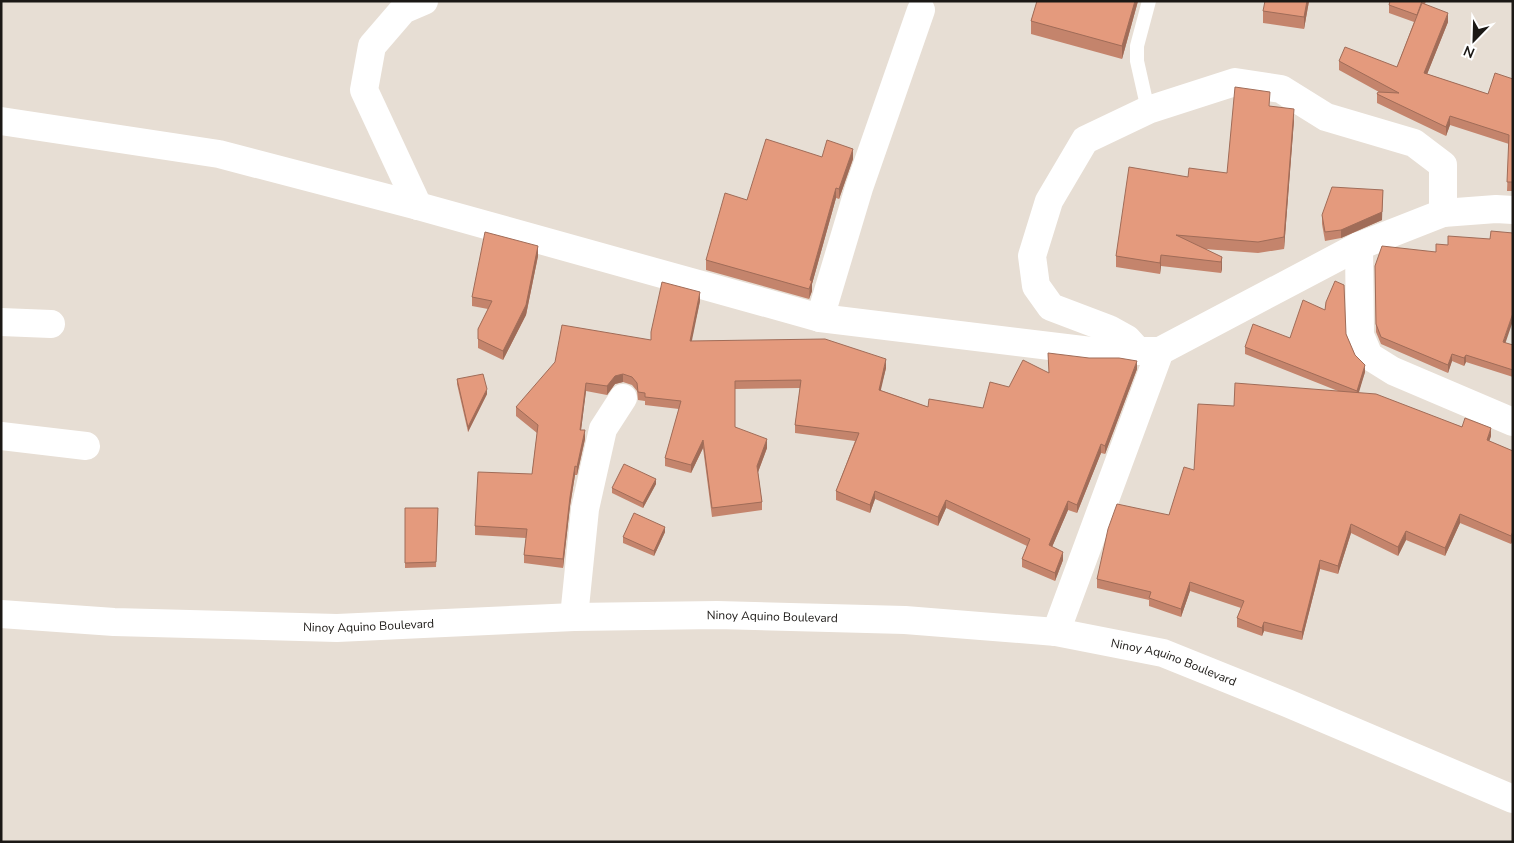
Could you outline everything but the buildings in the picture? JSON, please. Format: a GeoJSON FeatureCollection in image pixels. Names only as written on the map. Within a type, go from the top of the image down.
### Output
{"type":"FeatureCollection","features":[{"type":"Feature","properties":{"kind":"street"},"geometry":{"type":"LineString","coordinates":[[418,206],[364,90],[372,46],[403,10],[424,1]]}},
{"type":"Feature","properties":{"kind":"street"},"geometry":{"type":"LineString","coordinates":[[820,318],[859,188],[921,10]]}},
{"type":"Feature","properties":{"kind":"street"},"geometry":{"type":"LineString","coordinates":[[1149,351],[1109,328],[1051,307],[1036,286],[1032,256],[1049,201],[1085,140],[1148,110],[1236,82],[1281,89],[1326,117],[1414,143],[1443,165],[1443,213]]}},
{"type":"Feature","properties":{"kind":"street"},"geometry":{"type":"LineString","coordinates":[[1,121],[219,154],[418,206],[820,318],[1092,351],[1149,351],[1359,246],[1443,213],[1496,209],[1513,210]]}},
{"type":"Feature","properties":{"kind":"street"},"geometry":{"type":"LineString","coordinates":[[1359,246],[1360,335],[1370,356],[1393,371],[1513,422]]}},
{"type":"Feature","properties":{"kind":"street"},"geometry":{"type":"LineString","coordinates":[[1,322],[51,324]]}},
{"type":"Feature","properties":{"kind":"street"},"geometry":{"type":"LineString","coordinates":[[1056,632],[1149,351]]}},
{"type":"Feature","properties":{"kind":"street"},"geometry":{"type":"LineString","coordinates":[[574,617],[586,509],[603,429],[622,398]]}},
{"type":"Feature","properties":{"kind":"street"},"geometry":{"type":"LineString","coordinates":[[1,436],[86,446]]}},
{"type":"Feature","properties":{"kind":"street","name":"Ninoy Aquino Boulevard"},"geometry":{"type":"LineString","coordinates":[[1,614],[114,622],[338,628],[574,617],[717,615],[895,620],[1056,632],[1162,653],[1287,703],[1513,799]]}},
{"type":"Feature","properties":{"kind":"lane"},"geometry":{"type":"LineString","coordinates":[[1148,110],[1137,61],[1137,46],[1149,1]]}}]}
